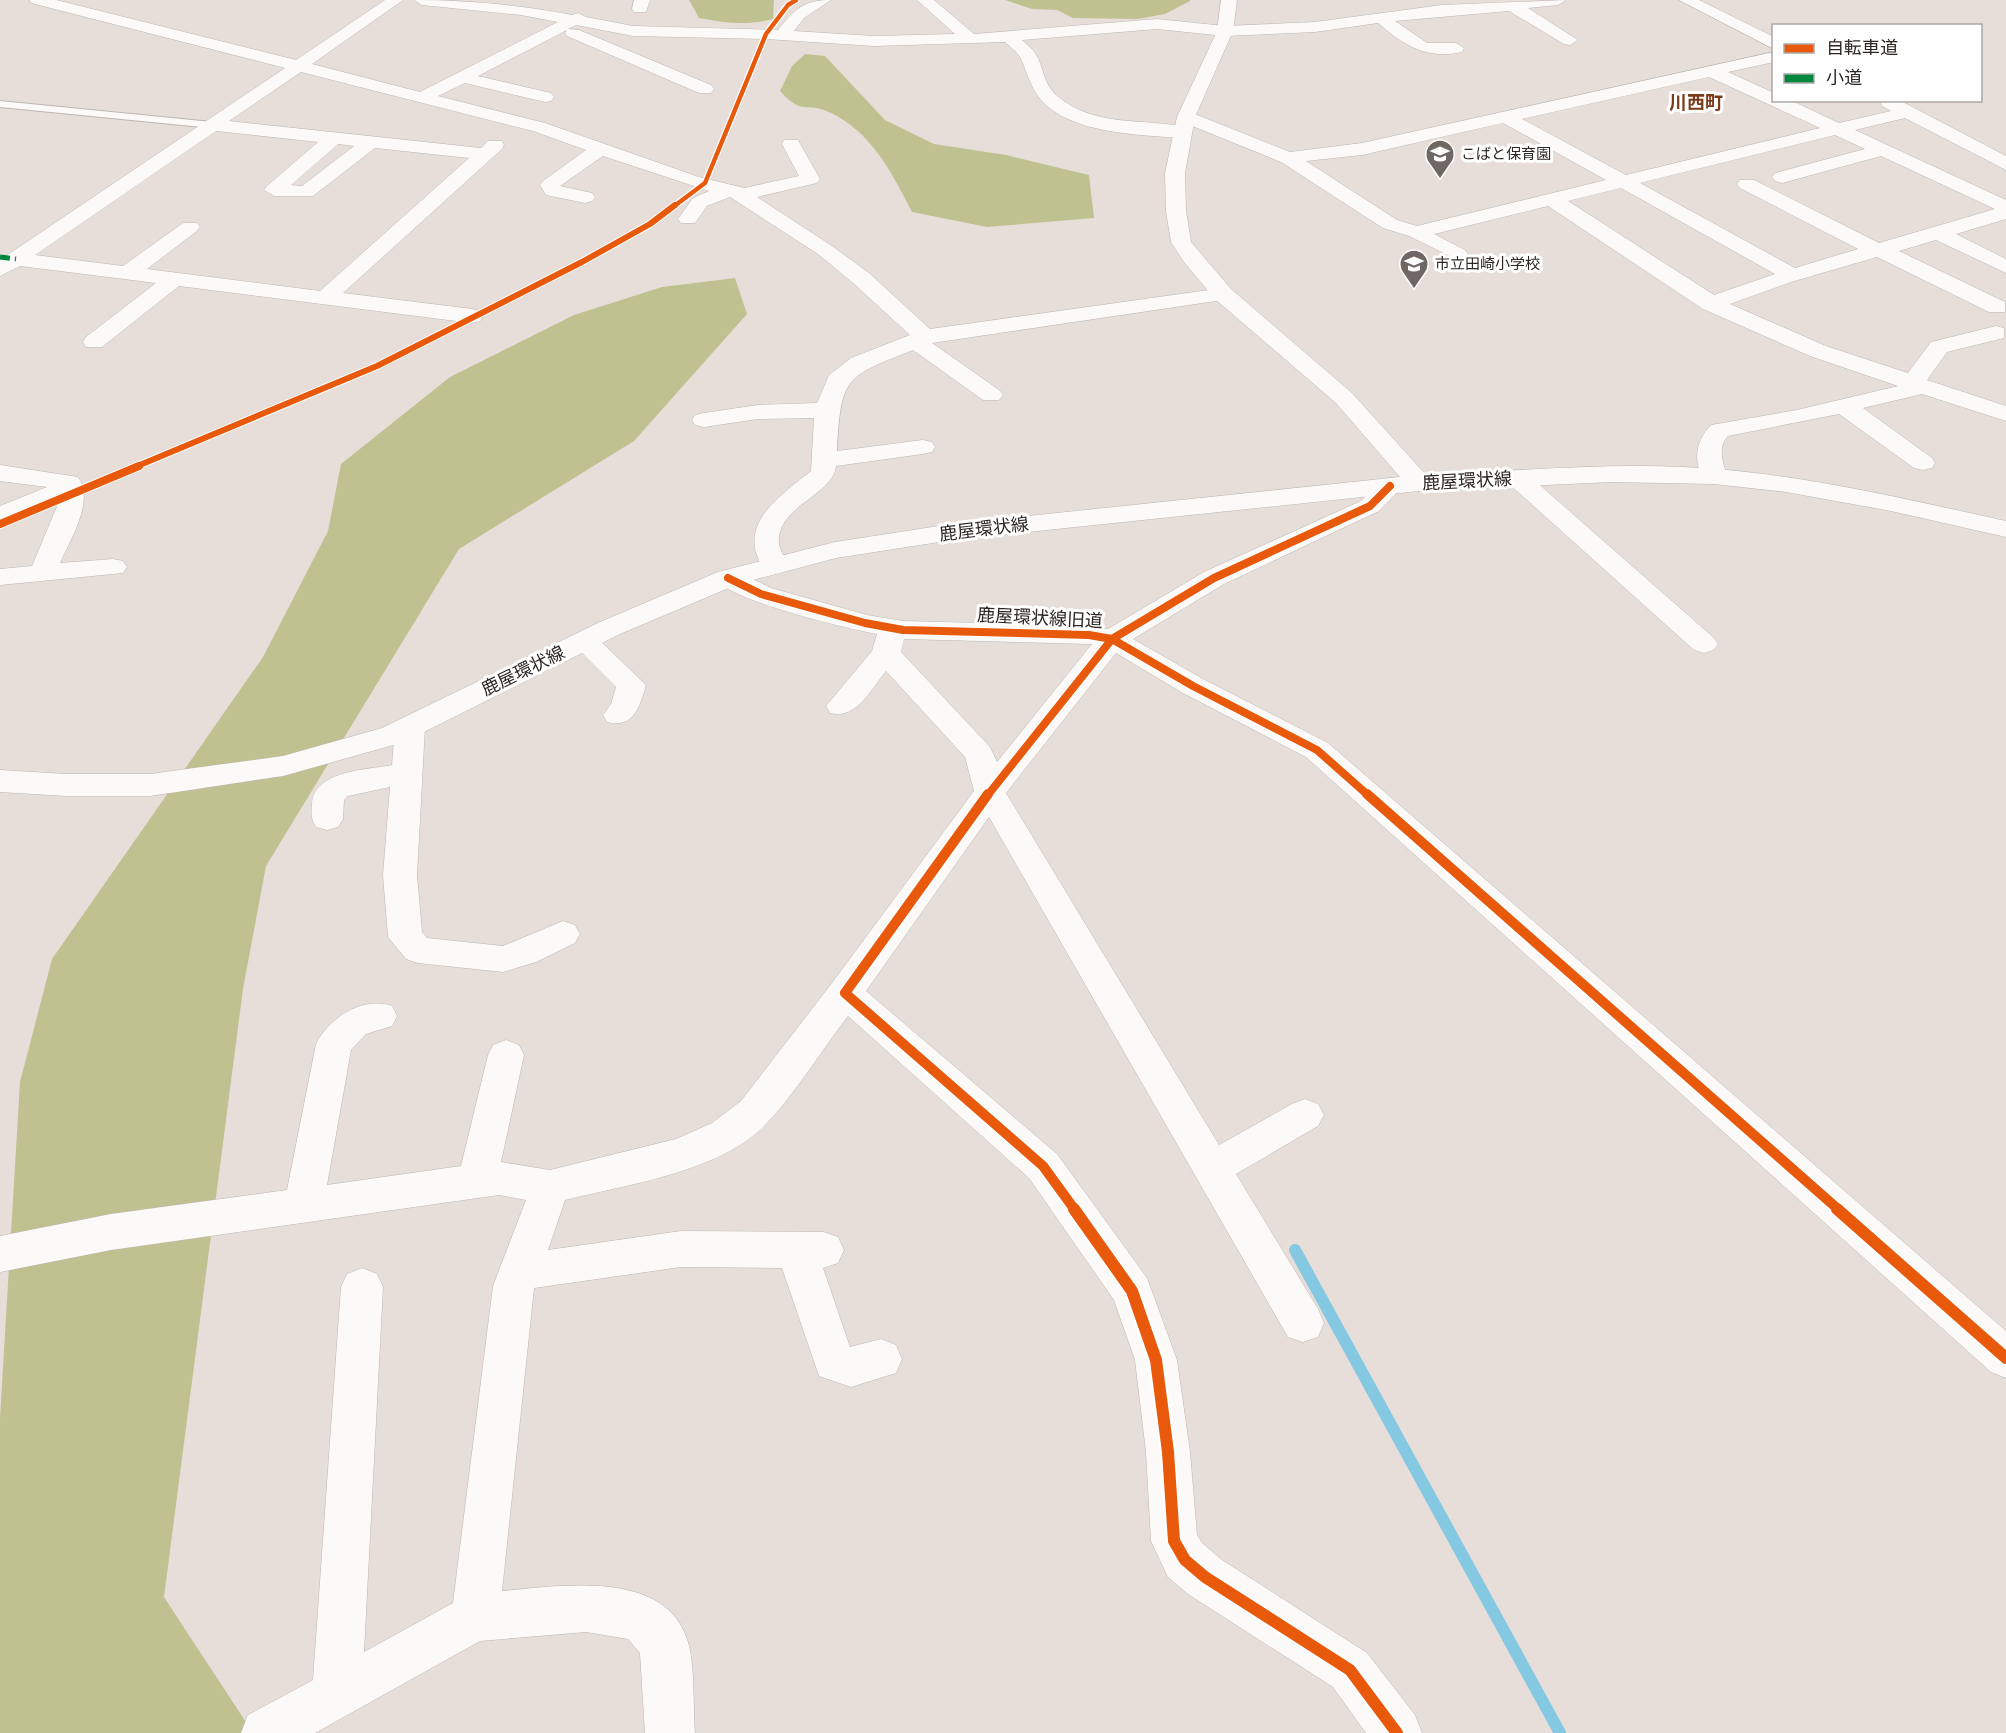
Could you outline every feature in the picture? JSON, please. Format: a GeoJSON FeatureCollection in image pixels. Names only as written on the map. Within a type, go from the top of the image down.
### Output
{"type":"FeatureCollection","features":[{"type":"Feature","properties":{"kind":"street"},"geometry":{"type":"LineString","coordinates":[[37,0],[521,123],[692,182],[705,183],[735,192],[825,250],[861,278],[920,339],[991,395]]}},
{"type":"Feature","properties":{"kind":"street"},"geometry":{"type":"LineString","coordinates":[[8,264],[395,0]]}},
{"type":"Feature","properties":{"kind":"street"},"geometry":{"type":"LineString","coordinates":[[422,0],[584,17],[633,31],[774,35],[874,41],[1008,36],[1157,24],[1225,31],[1315,27],[1442,10],[1513,6],[1558,0]]}},
{"type":"Feature","properties":{"kind":"street"},"geometry":{"type":"LineString","coordinates":[[774,35],[798,15],[823,0]]}},
{"type":"Feature","properties":{"kind":"street"},"geometry":{"type":"LineString","coordinates":[[925,0],[969,38]]}},
{"type":"Feature","properties":{"kind":"street"},"geometry":{"type":"LineString","coordinates":[[1229,0],[1230,7],[1225,31],[1185,124],[1175,173],[1176,211],[1181,242],[1191,258],[1223,294],[1344,398],[1419,483]]}},
{"type":"Feature","properties":{"kind":"street"},"geometry":{"type":"LineString","coordinates":[[1687,0],[1772,43]]}},
{"type":"Feature","properties":{"kind":"street"},"geometry":{"type":"LineString","coordinates":[[1513,6],[1570,40]]}},
{"type":"Feature","properties":{"kind":"street"},"geometry":{"type":"LineString","coordinates":[[421,98],[584,17]]}},
{"type":"Feature","properties":{"kind":"street"},"geometry":{"type":"LineString","coordinates":[[1381,18],[1421,48],[1433,51],[1456,48]]}},
{"type":"Feature","properties":{"kind":"street"},"geometry":{"type":"LineString","coordinates":[[560,28],[705,89]]}},
{"type":"Feature","properties":{"kind":"street"},"geometry":{"type":"LineString","coordinates":[[1008,36],[1028,55],[1031,73],[1043,92],[1061,107],[1089,121],[1120,129],[1185,124],[1288,158],[1390,224],[1416,232],[1458,254]]}},
{"type":"Feature","properties":{"kind":"street"},"geometry":{"type":"LineString","coordinates":[[537,40],[558,51]]}},
{"type":"Feature","properties":{"kind":"street"},"geometry":{"type":"LineString","coordinates":[[1288,158],[1362,149],[1772,57]]}},
{"type":"Feature","properties":{"kind":"street"},"geometry":{"type":"LineString","coordinates":[[1711,71],[1772,99]]}},
{"type":"Feature","properties":{"kind":"street"},"geometry":{"type":"LineString","coordinates":[[463,77],[553,97],[500,118]]}},
{"type":"Feature","properties":{"kind":"street"},"geometry":{"type":"LineString","coordinates":[[1778,102],[1882,150],[2005,212]]}},
{"type":"Feature","properties":{"kind":"street"},"geometry":{"type":"LineString","coordinates":[[1890,102],[2005,162]]}},
{"type":"Feature","properties":{"kind":"street"},"geometry":{"type":"LineString","coordinates":[[1416,232],[1908,112]]}},
{"type":"Feature","properties":{"kind":"street"},"geometry":{"type":"LineString","coordinates":[[1506,117],[1793,275]]}},
{"type":"Feature","properties":{"kind":"street"},"geometry":{"type":"LineString","coordinates":[[327,296],[521,123]]}},
{"type":"Feature","properties":{"kind":"street"},"geometry":{"type":"LineString","coordinates":[[212,125],[485,154]]}},
{"type":"Feature","properties":{"kind":"street"},"geometry":{"type":"LineString","coordinates":[[334,138],[274,190],[306,192],[371,142]]}},
{"type":"Feature","properties":{"kind":"street"},"geometry":{"type":"LineString","coordinates":[[688,219],[700,202],[735,192],[810,179],[792,144]]}},
{"type":"Feature","properties":{"kind":"street"},"geometry":{"type":"LineString","coordinates":[[585,197],[553,191],[550,185],[600,149]]}},
{"type":"Feature","properties":{"kind":"street"},"geometry":{"type":"LineString","coordinates":[[1782,177],[1882,150]]}},
{"type":"Feature","properties":{"kind":"street"},"geometry":{"type":"LineString","coordinates":[[1747,184],[1880,251],[1992,302]]}},
{"type":"Feature","properties":{"kind":"street"},"geometry":{"type":"LineString","coordinates":[[1553,200],[1711,304],[1818,351],[1916,386],[2006,414]]}},
{"type":"Feature","properties":{"kind":"street"},"geometry":{"type":"LineString","coordinates":[[1711,304],[1793,275],[1939,234],[2005,212]]}},
{"type":"Feature","properties":{"kind":"street"},"geometry":{"type":"LineString","coordinates":[[129,272],[190,227]]}},
{"type":"Feature","properties":{"kind":"street"},"geometry":{"type":"LineString","coordinates":[[1939,234],[2006,267]]}},
{"type":"Feature","properties":{"kind":"street"},"geometry":{"type":"LineString","coordinates":[[8,264],[129,272],[472,316]]}},
{"type":"Feature","properties":{"kind":"street"},"geometry":{"type":"LineString","coordinates":[[94,342],[175,278]]}},
{"type":"Feature","properties":{"kind":"street"},"geometry":{"type":"LineString","coordinates":[[774,565],[766,543],[768,528],[781,510],[823,472],[827,410],[837,380],[859,363],[920,339],[993,325],[1223,294]]}},
{"type":"Feature","properties":{"kind":"street"},"geometry":{"type":"LineString","coordinates":[[1714,476],[1707,446],[1711,437],[1720,430],[1845,406],[1916,386],[1939,347],[1996,333]]}},
{"type":"Feature","properties":{"kind":"street"},"geometry":{"type":"LineString","coordinates":[[1845,406],[1923,463]]}},
{"type":"Feature","properties":{"kind":"street"},"geometry":{"type":"LineString","coordinates":[[704,420],[758,412],[827,410]]}},
{"type":"Feature","properties":{"kind":"street"},"geometry":{"type":"LineString","coordinates":[[824,459],[865,456],[923,447]]}},
{"type":"Feature","properties":{"kind":"street"},"geometry":{"type":"LineString","coordinates":[[0,472],[69,482],[71,504],[44,573]]}},
{"type":"Feature","properties":{"kind":"street","name":"鹿屋環状線"},"geometry":{"type":"LineString","coordinates":[[0,781],[150,785],[283,766],[393,735],[584,641],[728,578],[835,550],[952,532],[1419,483],[1611,474],[1714,476],[1786,484],[1891,503],[2006,529]]}},
{"type":"Feature","properties":{"kind":"street"},"geometry":{"type":"LineString","coordinates":[[1517,478],[1704,644]]}},
{"type":"Feature","properties":{"kind":"street","name":"鹿屋環状線旧道"},"geometry":{"type":"LineString","coordinates":[[728,578],[761,594],[889,640],[1089,634],[1112,639],[1214,578],[1370,506],[1390,486]]}},
{"type":"Feature","properties":{"kind":"street"},"geometry":{"type":"LineString","coordinates":[[0,515],[69,491]]}},
{"type":"Feature","properties":{"kind":"street"},"geometry":{"type":"LineString","coordinates":[[0,577],[113,567]]}},
{"type":"Feature","properties":{"kind":"street"},"geometry":{"type":"LineString","coordinates":[[0,1254],[111,1232],[499,1178],[550,1187],[683,1154],[726,1134],[754,1112],[845,993],[990,792],[1112,639],[1193,686],[1317,750],[2006,1358]]}},
{"type":"Feature","properties":{"kind":"street"},"geometry":{"type":"LineString","coordinates":[[842,706],[889,640],[979,754],[990,792],[1303,1323]]}},
{"type":"Feature","properties":{"kind":"street"},"geometry":{"type":"LineString","coordinates":[[584,641],[630,685],[626,706],[618,715]]}},
{"type":"Feature","properties":{"kind":"street"},"geometry":{"type":"LineString","coordinates":[[410,727],[400,875],[405,938],[418,950],[503,959],[524,953],[562,934]]}},
{"type":"Feature","properties":{"kind":"street"},"geometry":{"type":"LineString","coordinates":[[327,819],[328,797],[338,787],[407,773]]}},
{"type":"Feature","properties":{"kind":"street"},"geometry":{"type":"LineString","coordinates":[[845,993],[1043,1166],[1132,1291],[1155,1360],[1168,1452],[1174,1541],[1185,1560],[1204,1577],[1350,1670],[1397,1733]]}},
{"type":"Feature","properties":{"kind":"street"},"geometry":{"type":"LineString","coordinates":[[304,1205],[334,1044],[353,1024],[379,1016]]}},
{"type":"Feature","properties":{"kind":"street"},"geometry":{"type":"LineString","coordinates":[[477,1182],[506,1055]]}},
{"type":"Feature","properties":{"kind":"street"},"geometry":{"type":"LineString","coordinates":[[1212,1169],[1305,1114]]}},
{"type":"Feature","properties":{"kind":"street"},"geometry":{"type":"LineString","coordinates":[[475,1617],[514,1286],[550,1187]]}},
{"type":"Feature","properties":{"kind":"street"},"geometry":{"type":"LineString","coordinates":[[519,1272],[681,1249],[810,1250],[834,1362],[851,1367],[881,1359]]}},
{"type":"Feature","properties":{"kind":"street"},"geometry":{"type":"LineString","coordinates":[[337,1694],[362,1287]]}},
{"type":"Feature","properties":{"kind":"street"},"geometry":{"type":"LineString","coordinates":[[267,1733],[475,1617],[586,1608],[640,1617],[664,1643],[670,1733]]}},
{"type":"Feature","properties":{"kind":"lane"},"geometry":{"type":"LineString","coordinates":[[0,104],[212,125]]}},
{"type":"Feature","properties":{"kind":"path"},"geometry":{"type":"LineString","coordinates":[[69,491],[377,366],[625,239],[705,183],[753,71],[774,35]]}},
{"type":"Feature","properties":{"kind":"green space"},"geometry":{"type":"Polygon","coordinates":[[[689,0],[774,0],[773,19],[736,23],[699,18],[689,0]]]}},
{"type":"Feature","properties":{"kind":"green space"},"geometry":{"type":"Polygon","coordinates":[[[1005,0],[1190,1],[1165,14],[1138,19],[1073,18],[1057,10],[1032,9],[1005,0]]]}},
{"type":"Feature","properties":{"kind":"green space"},"geometry":{"type":"Polygon","coordinates":[[[805,54],[825,56],[885,120],[934,144],[1006,155],[1089,175],[1094,218],[987,227],[912,212],[879,154],[857,130],[829,112],[794,104],[780,91],[792,66],[805,54]]]}},
{"type":"Feature","properties":{"kind":"green space"},"geometry":{"type":"Polygon","coordinates":[[[735,278],[747,314],[634,441],[459,549],[266,866],[243,989],[164,1597],[253,1733],[0,1733],[0,1418],[20,1082],[52,959],[263,657],[328,531],[341,464],[450,377],[574,315],[662,287],[735,278]]]}},
{"type":"Feature","properties":{"kind":"waterway"},"geometry":{"type":"LineString","coordinates":[[1295,1250],[1560,1733]]}},
{"type":"Feature","properties":{"kind":"marked path"},"geometry":{"type":"LineString","coordinates":[[0,257],[16,259]]}},
{"type":"Feature","properties":{"kind":"cycle path"},"geometry":{"type":"LineString","coordinates":[[0,524],[377,366],[582,262],[650,224],[705,183],[753,71],[766,34],[788,5],[796,0]]}},
{"type":"Feature","properties":{"kind":"cycle path"},"geometry":{"type":"LineString","coordinates":[[1390,486],[1370,506],[1214,578],[1112,639],[990,792],[845,993],[1043,1166],[1132,1291],[1156,1360],[1168,1452],[1174,1541],[1185,1560],[1205,1577],[1350,1670],[1397,1733]]}},
{"type":"Feature","properties":{"kind":"cycle path"},"geometry":{"type":"LineString","coordinates":[[728,578],[761,594],[865,623],[903,630],[1089,635],[1112,639],[1193,686],[1317,750],[2006,1358]]}},
{"type":"Feature","properties":{"kind":"place","name":"こばと保育園"},"geometry":{"type":"Point","coordinates":[1440,180]}},
{"type":"Feature","properties":{"kind":"place","name":"市立田崎小学校"},"geometry":{"type":"Point","coordinates":[1414,290]}},
{"type":"Feature","properties":{"kind":"district","name":"川西町"},"geometry":{"type":"Point","coordinates":[1696,103]}}]}
